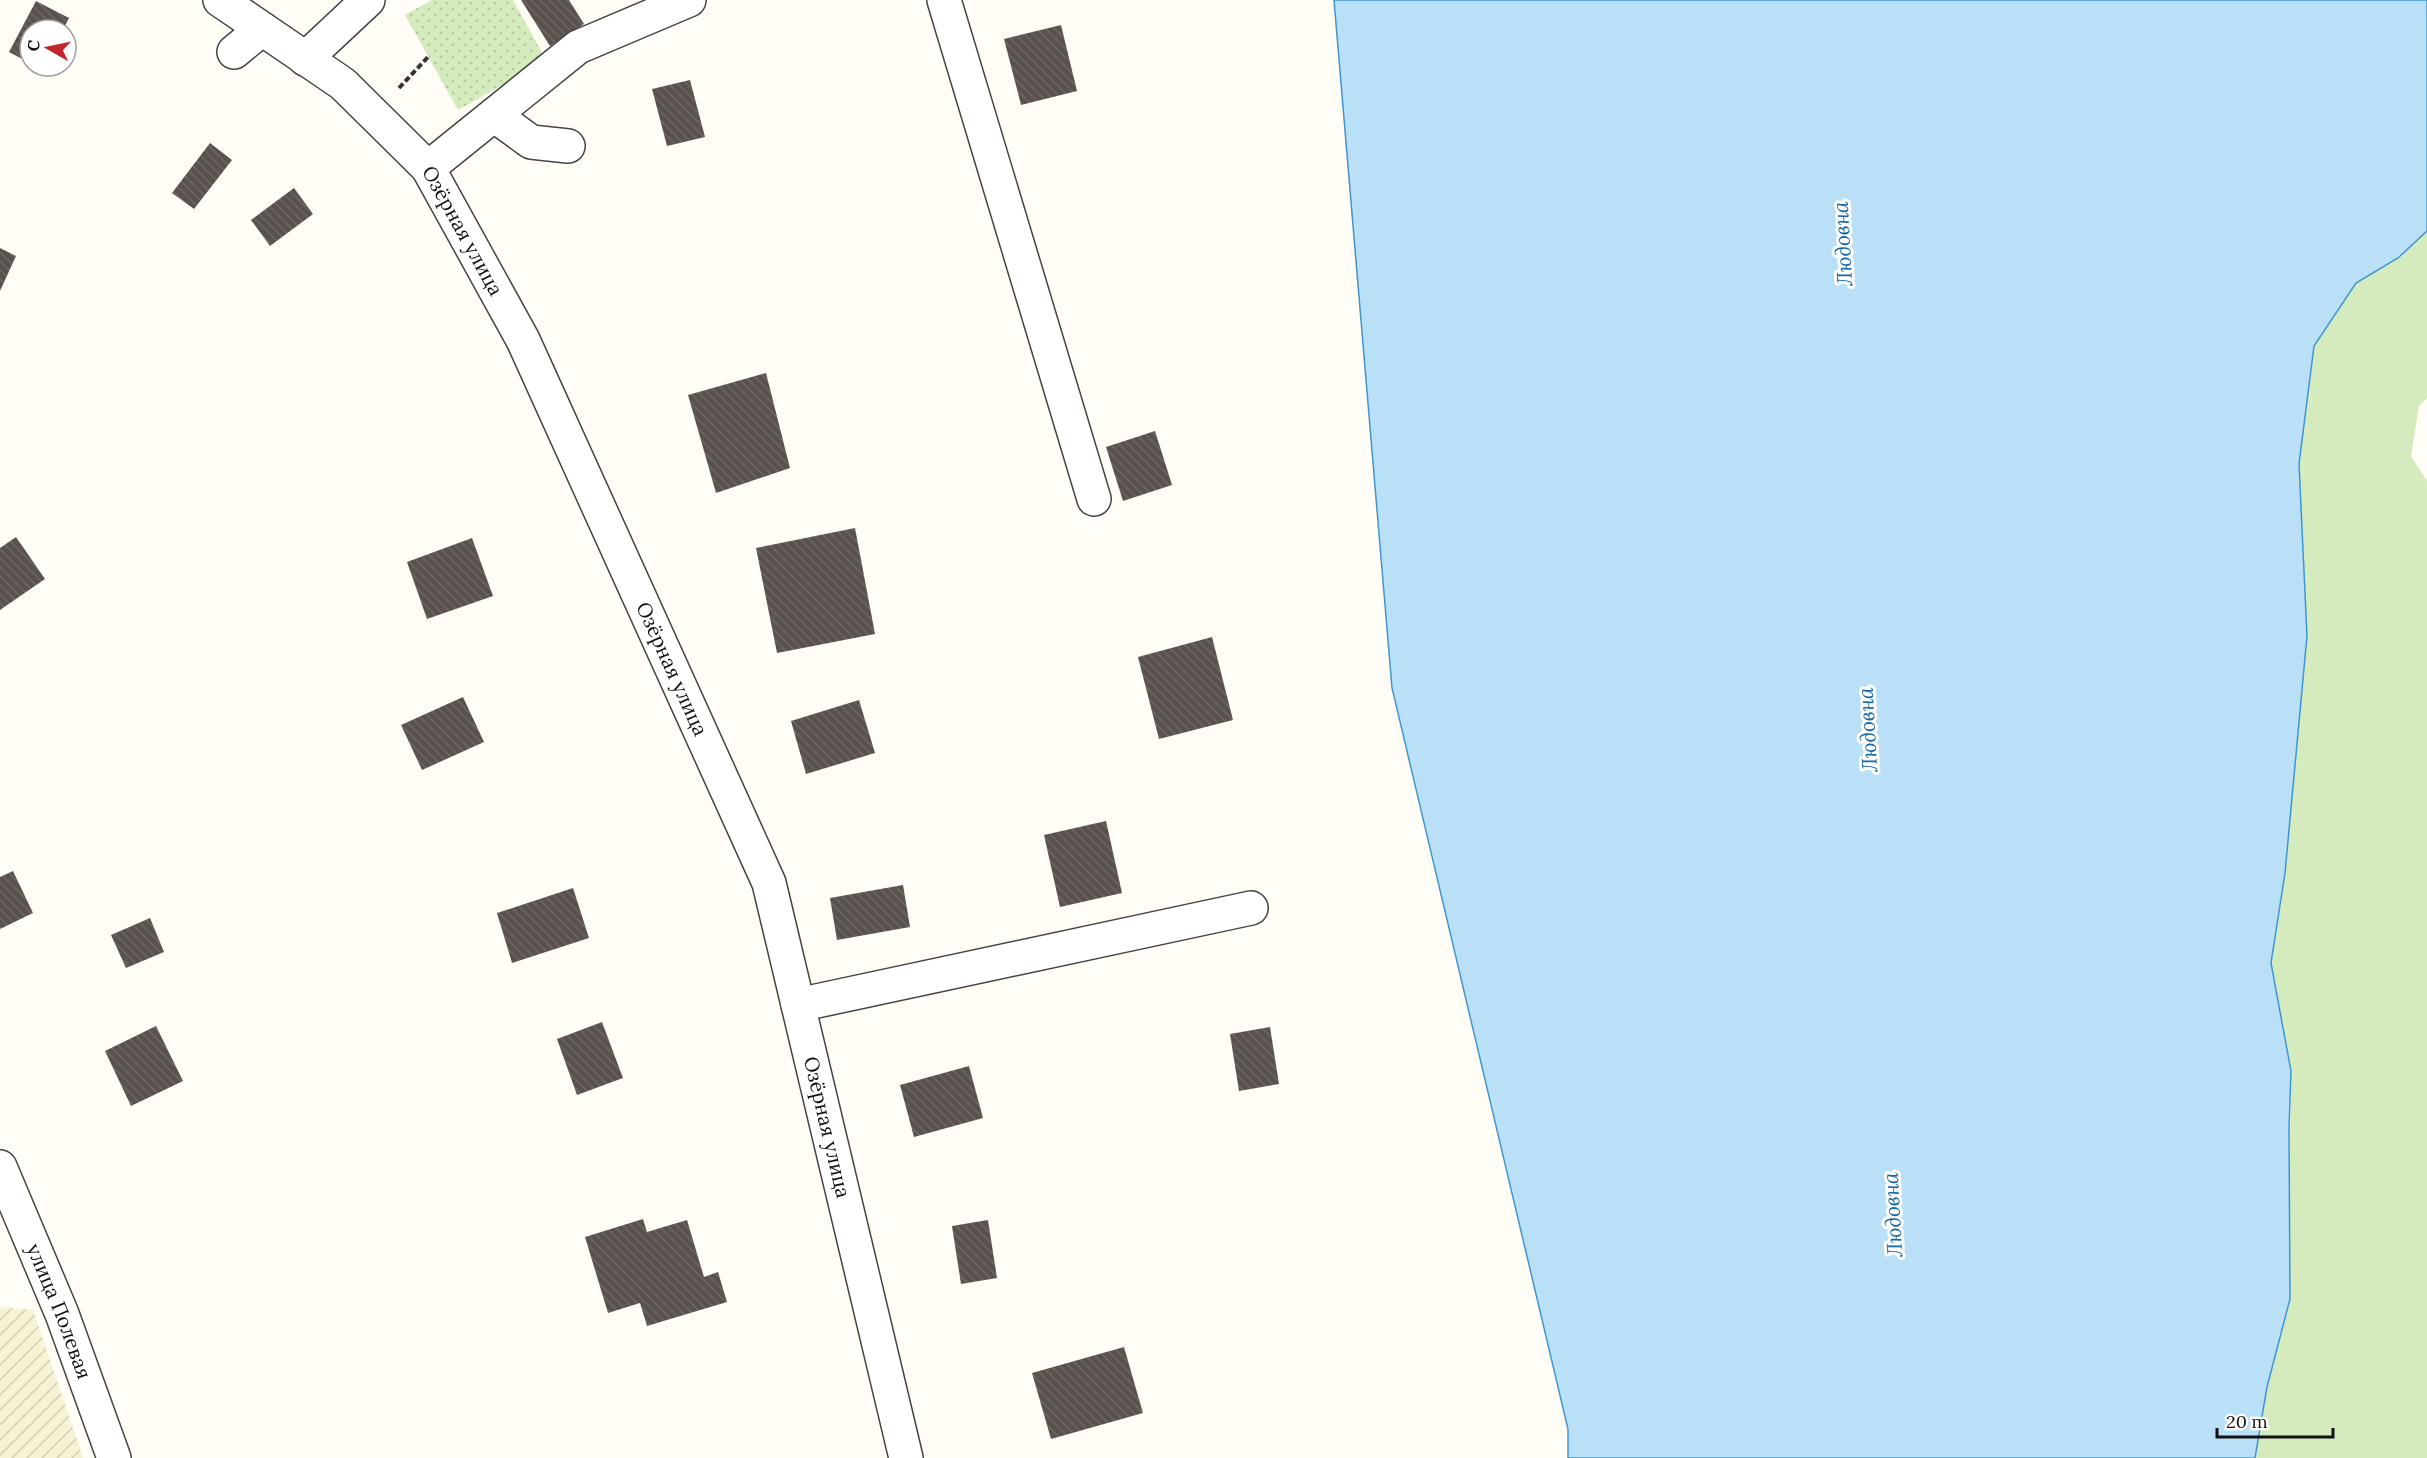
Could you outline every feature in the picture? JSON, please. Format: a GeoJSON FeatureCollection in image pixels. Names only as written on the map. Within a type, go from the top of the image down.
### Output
{"type":"FeatureCollection","features":[{"type":"Feature","properties":{"kind":"street","name":"Озёрная улица"},"geometry":{"type":"LineString","coordinates":[[220,0],[343,84],[428,168],[523,340],[769,883],[906,1458]]}},
{"type":"Feature","properties":{"kind":"street"},"geometry":{"type":"LineString","coordinates":[[306,58],[368,0]]}},
{"type":"Feature","properties":{"kind":"street"},"geometry":{"type":"LineString","coordinates":[[428,168],[578,47],[689,0]]}},
{"type":"Feature","properties":{"kind":"street"},"geometry":{"type":"LineString","coordinates":[[944,0],[1094,499]]}},
{"type":"Feature","properties":{"kind":"street"},"geometry":{"type":"LineString","coordinates":[[234,52],[262,29]]}},
{"type":"Feature","properties":{"kind":"street"},"geometry":{"type":"LineString","coordinates":[[494,115],[531,142],[568,146]]}},
{"type":"Feature","properties":{"kind":"street"},"geometry":{"type":"LineString","coordinates":[[798,1005],[1251,908]]}},
{"type":"Feature","properties":{"kind":"street","name":"улица Полевая"},"geometry":{"type":"LineString","coordinates":[[0,1167],[62,1314],[114,1458]]}},
{"type":"Feature","properties":{"kind":"path"},"geometry":{"type":"LineString","coordinates":[[396,91],[428,57]]}},
{"type":"Feature","properties":{"kind":"shaded area"},"geometry":{"type":"Polygon","coordinates":[[[0,1307],[33,1310],[83,1458],[0,1458],[0,1307]]]}},
{"type":"Feature","properties":{"kind":"green space"},"geometry":{"type":"Polygon","coordinates":[[[432,0],[513,0],[546,60],[458,110],[405,15],[432,0]]]}},
{"type":"Feature","properties":{"kind":"green space"},"geometry":{"type":"Polygon","coordinates":[[[2427,231],[2427,398],[2419,406],[2411,456],[2427,481],[2427,1458],[2255,1458],[2267,1387],[2289,1207],[2291,1071],[2271,963],[2285,873],[2307,636],[2299,464],[2314,346],[2356,283],[2398,258],[2427,231]]]}},
{"type":"Feature","properties":{"kind":"water","name":"Людовна"},"geometry":{"type":"Polygon","coordinates":[[[1334,0],[2427,0],[2427,231],[2398,258],[2356,283],[2314,346],[2299,464],[2307,636],[2285,873],[2271,963],[2291,1071],[2290,1299],[2267,1387],[2255,1458],[1568,1458],[1568,1429],[1392,688],[1334,0]]]}},
{"type":"Feature","properties":{"kind":"building"},"geometry":{"type":"Polygon","coordinates":[[[521,0],[569,0],[584,24],[550,46],[521,0]]]}},
{"type":"Feature","properties":{"kind":"building"},"geometry":{"type":"Polygon","coordinates":[[[36,1],[69,18],[27,18],[36,1]]]}},
{"type":"Feature","properties":{"kind":"building"},"geometry":{"type":"Polygon","coordinates":[[[1061,25],[1077,91],[1021,105],[1004,39],[1061,25]]]}},
{"type":"Feature","properties":{"kind":"building"},"geometry":{"type":"Polygon","coordinates":[[[18,35],[18,57],[9,52],[18,35]]]}},
{"type":"Feature","properties":{"kind":"building"},"geometry":{"type":"Polygon","coordinates":[[[690,80],[705,137],[667,146],[652,89],[690,80]]]}},
{"type":"Feature","properties":{"kind":"building"},"geometry":{"type":"Polygon","coordinates":[[[210,143],[232,160],[194,209],[172,193],[210,143]]]}},
{"type":"Feature","properties":{"kind":"building"},"geometry":{"type":"Polygon","coordinates":[[[294,188],[313,214],[270,246],[251,220],[294,188]]]}},
{"type":"Feature","properties":{"kind":"building"},"geometry":{"type":"Polygon","coordinates":[[[0,248],[16,256],[0,291],[0,248]]]}},
{"type":"Feature","properties":{"kind":"building"},"geometry":{"type":"Polygon","coordinates":[[[766,373],[790,468],[716,493],[688,395],[766,373]]]}},
{"type":"Feature","properties":{"kind":"building"},"geometry":{"type":"Polygon","coordinates":[[[1155,431],[1172,485],[1123,501],[1106,447],[1155,431]]]}},
{"type":"Feature","properties":{"kind":"building"},"geometry":{"type":"Polygon","coordinates":[[[855,528],[875,634],[777,653],[756,548],[855,528]]]}},
{"type":"Feature","properties":{"kind":"building"},"geometry":{"type":"Polygon","coordinates":[[[16,537],[45,579],[0,610],[0,548],[16,537]]]}},
{"type":"Feature","properties":{"kind":"building"},"geometry":{"type":"Polygon","coordinates":[[[472,538],[493,596],[427,619],[407,562],[472,538]]]}},
{"type":"Feature","properties":{"kind":"building"},"geometry":{"type":"Polygon","coordinates":[[[1212,637],[1233,720],[1159,739],[1138,657],[1212,637]]]}},
{"type":"Feature","properties":{"kind":"building"},"geometry":{"type":"Polygon","coordinates":[[[463,697],[484,742],[422,770],[401,725],[463,697]]]}},
{"type":"Feature","properties":{"kind":"building"},"geometry":{"type":"Polygon","coordinates":[[[859,700],[875,753],[806,774],[791,721],[859,700]]]}},
{"type":"Feature","properties":{"kind":"building"},"geometry":{"type":"Polygon","coordinates":[[[1106,821],[1122,893],[1060,907],[1044,835],[1106,821]]]}},
{"type":"Feature","properties":{"kind":"building"},"geometry":{"type":"Polygon","coordinates":[[[13,871],[33,913],[0,929],[0,877],[13,871]]]}},
{"type":"Feature","properties":{"kind":"building"},"geometry":{"type":"Polygon","coordinates":[[[903,885],[910,927],[837,940],[830,898],[903,885]]]}},
{"type":"Feature","properties":{"kind":"building"},"geometry":{"type":"Polygon","coordinates":[[[573,888],[589,938],[512,963],[497,913],[573,888]]]}},
{"type":"Feature","properties":{"kind":"building"},"geometry":{"type":"Polygon","coordinates":[[[150,918],[164,952],[126,968],[111,935],[150,918]]]}},
{"type":"Feature","properties":{"kind":"building"},"geometry":{"type":"Polygon","coordinates":[[[602,1022],[623,1078],[577,1095],[557,1039],[602,1022]]]}},
{"type":"Feature","properties":{"kind":"building"},"geometry":{"type":"Polygon","coordinates":[[[156,1026],[183,1081],[131,1106],[105,1051],[156,1026]]]}},
{"type":"Feature","properties":{"kind":"building"},"geometry":{"type":"Polygon","coordinates":[[[1270,1027],[1279,1084],[1239,1091],[1230,1034],[1270,1027]]]}},
{"type":"Feature","properties":{"kind":"building"},"geometry":{"type":"Polygon","coordinates":[[[969,1066],[983,1118],[914,1137],[900,1085],[969,1066]]]}},
{"type":"Feature","properties":{"kind":"building"},"geometry":{"type":"Polygon","coordinates":[[[643,1219],[647,1232],[687,1220],[704,1277],[718,1272],[727,1302],[647,1326],[640,1303],[608,1313],[585,1237],[643,1219]]]}},
{"type":"Feature","properties":{"kind":"building"},"geometry":{"type":"Polygon","coordinates":[[[988,1220],[997,1278],[961,1284],[952,1226],[988,1220]]]}},
{"type":"Feature","properties":{"kind":"building"},"geometry":{"type":"Polygon","coordinates":[[[1124,1347],[1143,1413],[1051,1439],[1032,1373],[1124,1347]]]}}]}
